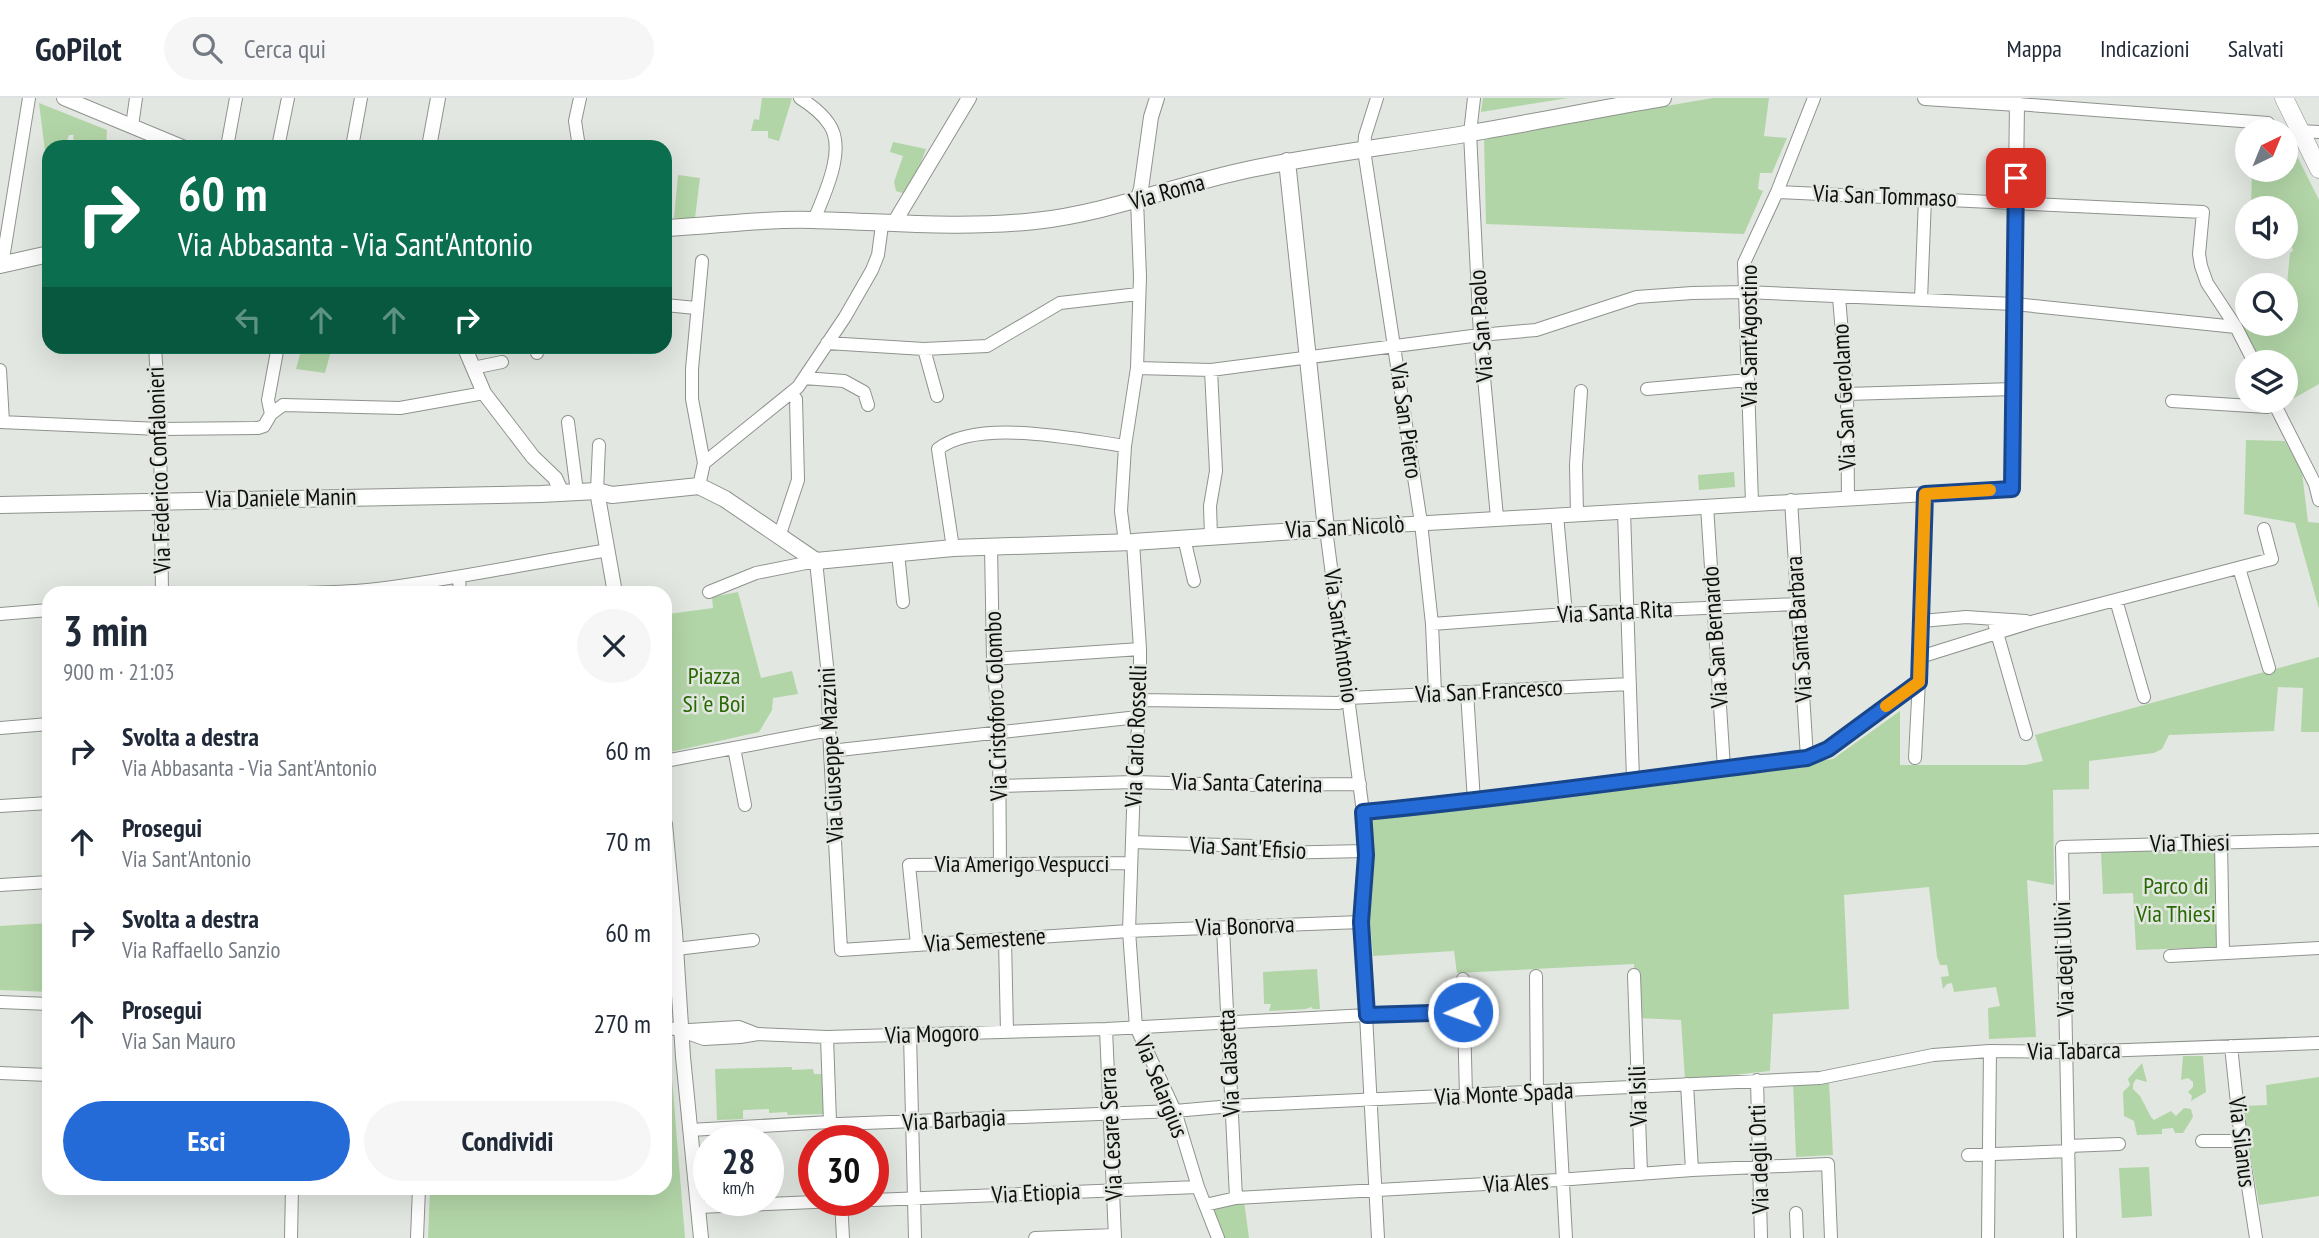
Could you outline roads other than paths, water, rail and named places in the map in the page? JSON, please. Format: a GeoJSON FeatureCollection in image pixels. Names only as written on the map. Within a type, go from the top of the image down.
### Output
{"type":"FeatureCollection","features":[{"type":"Feature","properties":{"kind":"main road","name":"Via Roma"},"geometry":{"type":"LineString","coordinates":[[672,228],[759,220],[888,224],[1005,224],[1036,221],[1089,212],[1287,161],[1470,133],[1592,105],[1663,98]]}},
{"type":"Feature","properties":{"kind":"main road"},"geometry":{"type":"LineString","coordinates":[[2284,98],[2319,169]]}},
{"type":"Feature","properties":{"kind":"main road","name":"Via Sant'Antonio"},"geometry":{"type":"LineString","coordinates":[[1287,161],[1326,529]]}},
{"type":"Feature","properties":{"kind":"main road"},"geometry":{"type":"LineString","coordinates":[[1,265],[42,256]]}},
{"type":"Feature","properties":{"kind":"main road"},"geometry":{"type":"LineString","coordinates":[[699,486],[725,499],[816,561]]}},
{"type":"Feature","properties":{"kind":"main road","name":"Via Daniele Manin"},"geometry":{"type":"LineString","coordinates":[[0,505],[597,491],[611,495],[699,486]]}},
{"type":"Feature","properties":{"kind":"main road","name":"Via San Nicolò"},"geometry":{"type":"LineString","coordinates":[[816,561],[953,548],[1129,542],[1326,529]]}},
{"type":"Feature","properties":{"kind":"street"},"geometry":{"type":"LineString","coordinates":[[1,265],[29,98]]}},
{"type":"Feature","properties":{"kind":"street"},"geometry":{"type":"LineString","coordinates":[[64,98],[165,140]]}},
{"type":"Feature","properties":{"kind":"street"},"geometry":{"type":"LineString","coordinates":[[132,126],[136,98]]}},
{"type":"Feature","properties":{"kind":"street"},"geometry":{"type":"LineString","coordinates":[[228,140],[236,98]]}},
{"type":"Feature","properties":{"kind":"street"},"geometry":{"type":"LineString","coordinates":[[279,140],[288,98]]}},
{"type":"Feature","properties":{"kind":"street"},"geometry":{"type":"LineString","coordinates":[[353,140],[361,98]]}},
{"type":"Feature","properties":{"kind":"street"},"geometry":{"type":"LineString","coordinates":[[430,140],[438,98]]}},
{"type":"Feature","properties":{"kind":"street"},"geometry":{"type":"LineString","coordinates":[[578,140],[575,121],[580,98]]}},
{"type":"Feature","properties":{"kind":"street"},"geometry":{"type":"LineString","coordinates":[[800,98],[817,110],[831,125],[836,140],[831,179],[814,220]]}},
{"type":"Feature","properties":{"kind":"street"},"geometry":{"type":"LineString","coordinates":[[1364,150],[1365,136],[1377,98]]}},
{"type":"Feature","properties":{"kind":"street","name":"Via San Paolo"},"geometry":{"type":"LineString","coordinates":[[1474,98],[1470,133],[1480,335],[1497,517]]}},
{"type":"Feature","properties":{"kind":"street","name":"Via Sant'Agostino"},"geometry":{"type":"LineString","coordinates":[[1752,503],[1744,263],[1777,192],[1814,98]]}},
{"type":"Feature","properties":{"kind":"street"},"geometry":{"type":"LineString","coordinates":[[1924,98],[2235,121]]}},
{"type":"Feature","properties":{"kind":"street"},"geometry":{"type":"LineString","coordinates":[[704,463],[791,395],[804,378],[845,317],[872,270],[888,224],[967,99]]}},
{"type":"Feature","properties":{"kind":"street"},"geometry":{"type":"LineString","coordinates":[[1137,200],[1155,99]]}},
{"type":"Feature","properties":{"kind":"street"},"geometry":{"type":"LineString","coordinates":[[1847,394],[2014,389],[2017,104]]}},
{"type":"Feature","properties":{"kind":"street"},"geometry":{"type":"LineString","coordinates":[[2300,131],[2319,132]]}},
{"type":"Feature","properties":{"kind":"street","name":"Via San Pietro"},"geometry":{"type":"LineString","coordinates":[[1364,150],[1421,523],[1432,624],[1435,693]]}},
{"type":"Feature","properties":{"kind":"street","name":"Via San Tommaso"},"geometry":{"type":"LineString","coordinates":[[1777,192],[2203,212],[2199,254],[2201,266],[2207,283],[2235,325]]}},
{"type":"Feature","properties":{"kind":"street"},"geometry":{"type":"LineString","coordinates":[[1920,300],[1925,198]]}},
{"type":"Feature","properties":{"kind":"street","name":"Via Carlo Rosselli"},"geometry":{"type":"LineString","coordinates":[[1129,931],[1140,700],[1139,649],[1129,542],[1121,511],[1125,446],[1137,368],[1140,278],[1137,200]]}},
{"type":"Feature","properties":{"kind":"street"},"geometry":{"type":"LineString","coordinates":[[699,486],[704,463],[692,399],[692,369],[702,261]]}},
{"type":"Feature","properties":{"kind":"street"},"geometry":{"type":"LineString","coordinates":[[1137,368],[1211,370],[1480,335],[1536,331],[1637,298],[1692,293],[1745,292],[2014,304],[2235,327]]}},
{"type":"Feature","properties":{"kind":"street"},"geometry":{"type":"LineString","coordinates":[[827,343],[924,349],[987,346],[1060,303],[1138,294]]}},
{"type":"Feature","properties":{"kind":"street","name":"Via San Gerolamo"},"geometry":{"type":"LineString","coordinates":[[1839,297],[1847,394],[1849,498]]}},
{"type":"Feature","properties":{"kind":"street"},"geometry":{"type":"LineString","coordinates":[[672,305],[696,308]]}},
{"type":"Feature","properties":{"kind":"street"},"geometry":{"type":"LineString","coordinates":[[924,349],[937,396]]}},
{"type":"Feature","properties":{"kind":"street","name":"Via Federico Confalonieri"},"geometry":{"type":"LineString","coordinates":[[155,354],[160,429],[162,586]]}},
{"type":"Feature","properties":{"kind":"street"},"geometry":{"type":"LineString","coordinates":[[271,414],[268,400],[277,354]]}},
{"type":"Feature","properties":{"kind":"street"},"geometry":{"type":"LineString","coordinates":[[467,354],[484,393],[534,457],[569,493]]}},
{"type":"Feature","properties":{"kind":"street"},"geometry":{"type":"LineString","coordinates":[[473,368],[502,362]]}},
{"type":"Feature","properties":{"kind":"street"},"geometry":{"type":"LineString","coordinates":[[0,370],[2,422],[160,429],[258,428],[264,426],[271,414],[284,405],[400,408],[484,393]]}},
{"type":"Feature","properties":{"kind":"street"},"geometry":{"type":"LineString","coordinates":[[1211,370],[1216,471],[1210,506],[1211,536]]}},
{"type":"Feature","properties":{"kind":"street"},"geometry":{"type":"LineString","coordinates":[[804,378],[844,381],[864,392],[868,405]]}},
{"type":"Feature","properties":{"kind":"street"},"geometry":{"type":"LineString","coordinates":[[1647,389],[1748,380]]}},
{"type":"Feature","properties":{"kind":"street","name":"Via San Nicolò"},"geometry":{"type":"LineString","coordinates":[[1326,529],[2012,489],[2014,389]]}},
{"type":"Feature","properties":{"kind":"street"},"geometry":{"type":"LineString","coordinates":[[1577,513],[1576,465],[1581,391]]}},
{"type":"Feature","properties":{"kind":"street"},"geometry":{"type":"LineString","coordinates":[[779,537],[798,480],[796,399],[791,395]]}},
{"type":"Feature","properties":{"kind":"street"},"geometry":{"type":"LineString","coordinates":[[2172,401],[2235,405]]}},
{"type":"Feature","properties":{"kind":"street"},"geometry":{"type":"LineString","coordinates":[[2280,413],[2315,484],[2319,500]]}},
{"type":"Feature","properties":{"kind":"street"},"geometry":{"type":"LineString","coordinates":[[568,422],[569,493]]}},
{"type":"Feature","properties":{"kind":"street"},"geometry":{"type":"LineString","coordinates":[[953,548],[938,449],[949,440],[979,433],[1005,433],[1125,446]]}},
{"type":"Feature","properties":{"kind":"street"},"geometry":{"type":"LineString","coordinates":[[599,445],[597,491],[614,586]]}},
{"type":"Feature","properties":{"kind":"street"},"geometry":{"type":"LineString","coordinates":[[1915,758],[1925,494]]}},
{"type":"Feature","properties":{"kind":"street","name":"Via Santa Barbara"},"geometry":{"type":"LineString","coordinates":[[1791,500],[1807,758]]}},
{"type":"Feature","properties":{"kind":"street","name":"Via San Bernardo"},"geometry":{"type":"LineString","coordinates":[[1707,506],[1724,768]]}},
{"type":"Feature","properties":{"kind":"street"},"geometry":{"type":"LineString","coordinates":[[1624,512],[1633,779]]}},
{"type":"Feature","properties":{"kind":"street"},"geometry":{"type":"LineString","coordinates":[[1557,515],[1566,614]]}},
{"type":"Feature","properties":{"kind":"street","name":"Via Sant'Antonio"},"geometry":{"type":"LineString","coordinates":[[1326,529],[1363,812],[1365,851],[1361,922],[1378,1238]]}},
{"type":"Feature","properties":{"kind":"street"},"geometry":{"type":"LineString","coordinates":[[1920,657],[2035,621],[2272,559],[2264,529]]}},
{"type":"Feature","properties":{"kind":"street"},"geometry":{"type":"LineString","coordinates":[[1184,538],[1194,581]]}},
{"type":"Feature","properties":{"kind":"street","name":"Via Cristoforo Colombo"},"geometry":{"type":"LineString","coordinates":[[991,546],[993,659],[999,732],[1000,866]]}},
{"type":"Feature","properties":{"kind":"street"},"geometry":{"type":"LineString","coordinates":[[404,586],[608,550]]}},
{"type":"Feature","properties":{"kind":"street"},"geometry":{"type":"LineString","coordinates":[[898,553],[903,601]]}},
{"type":"Feature","properties":{"kind":"street"},"geometry":{"type":"LineString","coordinates":[[709,592],[757,573],[816,561]]}},
{"type":"Feature","properties":{"kind":"street","name":"Via Giuseppe Mazzini"},"geometry":{"type":"LineString","coordinates":[[816,561],[827,666],[841,950]]}},
{"type":"Feature","properties":{"kind":"street"},"geometry":{"type":"LineString","coordinates":[[2239,568],[2269,668]]}},
{"type":"Feature","properties":{"kind":"street"},"geometry":{"type":"LineString","coordinates":[[459,577],[460,586]]}},
{"type":"Feature","properties":{"kind":"street"},"geometry":{"type":"LineString","coordinates":[[2116,600],[2144,697]]}},
{"type":"Feature","properties":{"kind":"street","name":"Via Santa Rita"},"geometry":{"type":"LineString","coordinates":[[1432,624],[1566,614],[1798,604]]}},
{"type":"Feature","properties":{"kind":"street"},"geometry":{"type":"LineString","coordinates":[[0,614],[42,611]]}},
{"type":"Feature","properties":{"kind":"street"},"geometry":{"type":"LineString","coordinates":[[1922,621],[1966,617],[2035,621]]}},
{"type":"Feature","properties":{"kind":"street"},"geometry":{"type":"LineString","coordinates":[[1993,619],[2026,734]]}},
{"type":"Feature","properties":{"kind":"street"},"geometry":{"type":"LineString","coordinates":[[993,659],[1139,649]]}},
{"type":"Feature","properties":{"kind":"street"},"geometry":{"type":"LineString","coordinates":[[1363,812],[1474,801],[1807,758],[1828,749],[1919,682]]}},
{"type":"Feature","properties":{"kind":"street","name":"Via San Francesco"},"geometry":{"type":"LineString","coordinates":[[1140,700],[1339,702],[1349,698],[1630,684]]}},
{"type":"Feature","properties":{"kind":"street"},"geometry":{"type":"LineString","coordinates":[[1467,692],[1474,801]]}},
{"type":"Feature","properties":{"kind":"street"},"geometry":{"type":"LineString","coordinates":[[830,751],[1138,717]]}},
{"type":"Feature","properties":{"kind":"street"},"geometry":{"type":"LineString","coordinates":[[0,728],[42,725]]}},
{"type":"Feature","properties":{"kind":"street"},"geometry":{"type":"LineString","coordinates":[[672,760],[830,730]]}},
{"type":"Feature","properties":{"kind":"street"},"geometry":{"type":"LineString","coordinates":[[734,748],[745,805]]}},
{"type":"Feature","properties":{"kind":"street","name":"Via Santa Caterina"},"geometry":{"type":"LineString","coordinates":[[999,786],[1134,782],[1360,784]]}},
{"type":"Feature","properties":{"kind":"street"},"geometry":{"type":"LineString","coordinates":[[0,806],[42,803]]}},
{"type":"Feature","properties":{"kind":"street","name":"Via Thiesi"},"geometry":{"type":"LineString","coordinates":[[2062,847],[2319,840]]}},
{"type":"Feature","properties":{"kind":"street","name":"Via Sant'Efisio"},"geometry":{"type":"LineString","coordinates":[[1132,842],[1253,846],[1272,853],[1365,851]]}},
{"type":"Feature","properties":{"kind":"street"},"geometry":{"type":"LineString","coordinates":[[2221,842],[2223,953]]}},
{"type":"Feature","properties":{"kind":"street","name":"Via degli Ulivi"},"geometry":{"type":"LineString","coordinates":[[2062,847],[2070,1238]]}},
{"type":"Feature","properties":{"kind":"street","name":"Via Amerigo Vespucci"},"geometry":{"type":"LineString","coordinates":[[917,945],[909,865],[1131,863]]}},
{"type":"Feature","properties":{"kind":"street"},"geometry":{"type":"LineString","coordinates":[[0,885],[42,882]]}},
{"type":"Feature","properties":{"kind":"street"},"geometry":{"type":"LineString","coordinates":[[672,902],[693,1159]]}},
{"type":"Feature","properties":{"kind":"street","name":"Via Bonorva"},"geometry":{"type":"LineString","coordinates":[[1129,931],[1361,922]]}},
{"type":"Feature","properties":{"kind":"street","name":"Via Calasetta"},"geometry":{"type":"LineString","coordinates":[[1223,928],[1236,1198]]}},
{"type":"Feature","properties":{"kind":"street","name":"Via Semestene"},"geometry":{"type":"LineString","coordinates":[[841,950],[1129,931]]}},
{"type":"Feature","properties":{"kind":"street","name":"Via Selargius"},"geometry":{"type":"LineString","coordinates":[[1129,931],[1136,1027],[1175,1111],[1198,1186],[1218,1238]]}},
{"type":"Feature","properties":{"kind":"street"},"geometry":{"type":"LineString","coordinates":[[1005,939],[1007,1032]]}},
{"type":"Feature","properties":{"kind":"street"},"geometry":{"type":"LineString","coordinates":[[677,958],[753,940]]}},
{"type":"Feature","properties":{"kind":"street"},"geometry":{"type":"LineString","coordinates":[[2171,956],[2319,948]]}},
{"type":"Feature","properties":{"kind":"street"},"geometry":{"type":"LineString","coordinates":[[672,969],[677,958]]}},
{"type":"Feature","properties":{"kind":"street","name":"Via Isili"},"geometry":{"type":"LineString","coordinates":[[1634,975],[1641,1174]]}},
{"type":"Feature","properties":{"kind":"street"},"geometry":{"type":"LineString","coordinates":[[1536,976],[1537,1092]]}},
{"type":"Feature","properties":{"kind":"street"},"geometry":{"type":"LineString","coordinates":[[1463,979],[1466,1096]]}},
{"type":"Feature","properties":{"kind":"street"},"geometry":{"type":"LineString","coordinates":[[0,1002],[42,1004]]}},
{"type":"Feature","properties":{"kind":"street","name":"Via Mogoro"},"geometry":{"type":"LineString","coordinates":[[672,1029],[739,1027],[758,1034],[827,1037],[1106,1029],[1463,1012]]}},
{"type":"Feature","properties":{"kind":"street","name":"Via Cesare Serra"},"geometry":{"type":"LineString","coordinates":[[1106,1029],[1115,1236]]}},
{"type":"Feature","properties":{"kind":"street"},"geometry":{"type":"LineString","coordinates":[[910,1035],[915,1238]]}},
{"type":"Feature","properties":{"kind":"street"},"geometry":{"type":"LineString","coordinates":[[827,1037],[834,1123]]}},
{"type":"Feature","properties":{"kind":"street","name":"Via Tabarca"},"geometry":{"type":"LineString","coordinates":[[1832,1076],[1933,1055],[1990,1051],[2067,1052],[2319,1043]]}},
{"type":"Feature","properties":{"kind":"street","name":"Via Silanus"},"geometry":{"type":"LineString","coordinates":[[2231,1046],[2241,1140],[2256,1238]]}},
{"type":"Feature","properties":{"kind":"street"},"geometry":{"type":"LineString","coordinates":[[1988,1238],[1990,1051]]}},
{"type":"Feature","properties":{"kind":"street"},"geometry":{"type":"LineString","coordinates":[[0,1073],[42,1075]]}},
{"type":"Feature","properties":{"kind":"street","name":"Via Monte Spada"},"geometry":{"type":"LineString","coordinates":[[1175,1111],[1832,1076]]}},
{"type":"Feature","properties":{"kind":"street","name":"Via degli Orti"},"geometry":{"type":"LineString","coordinates":[[1757,1080],[1761,1238]]}},
{"type":"Feature","properties":{"kind":"street"},"geometry":{"type":"LineString","coordinates":[[1687,1084],[1692,1170]]}},
{"type":"Feature","properties":{"kind":"street"},"geometry":{"type":"LineString","coordinates":[[1558,1091],[1566,1238]]}},
{"type":"Feature","properties":{"kind":"street","name":"Via Barbagia"},"geometry":{"type":"LineString","coordinates":[[690,1130],[1175,1111]]}},
{"type":"Feature","properties":{"kind":"street"},"geometry":{"type":"LineString","coordinates":[[2202,1142],[2241,1140]]}},
{"type":"Feature","properties":{"kind":"street"},"geometry":{"type":"LineString","coordinates":[[1968,1155],[1990,1156],[2119,1144]]}},
{"type":"Feature","properties":{"kind":"street","name":"Via Ales"},"geometry":{"type":"LineString","coordinates":[[1205,1205],[1236,1198],[1828,1164],[1831,1238]]}},
{"type":"Feature","properties":{"kind":"street","name":"Via Etiopia"},"geometry":{"type":"LineString","coordinates":[[889,1200],[1198,1186]]}},
{"type":"Feature","properties":{"kind":"street"},"geometry":{"type":"LineString","coordinates":[[290,1238],[292,1195]]}},
{"type":"Feature","properties":{"kind":"street"},"geometry":{"type":"LineString","coordinates":[[417,1238],[419,1195]]}},
{"type":"Feature","properties":{"kind":"street"},"geometry":{"type":"LineString","coordinates":[[1797,1213],[1797,1238]]}},
{"type":"Feature","properties":{"kind":"street"},"geometry":{"type":"LineString","coordinates":[[699,1216],[701,1238]]}},
{"type":"Feature","properties":{"kind":"street"},"geometry":{"type":"LineString","coordinates":[[842,1216],[843,1238]]}},
{"type":"Feature","properties":{"kind":"street"},"geometry":{"type":"LineString","coordinates":[[1035,1238],[1115,1236]]}},
{"type":"Feature","properties":{"kind":"park label","name":"Piazza Si ’e Boi"},"geometry":{"type":"Point","coordinates":[714,690]}},
{"type":"Feature","properties":{"kind":"park label","name":"Parco di Via Thiesi"},"geometry":{"type":"Point","coordinates":[2176,900]}}]}
